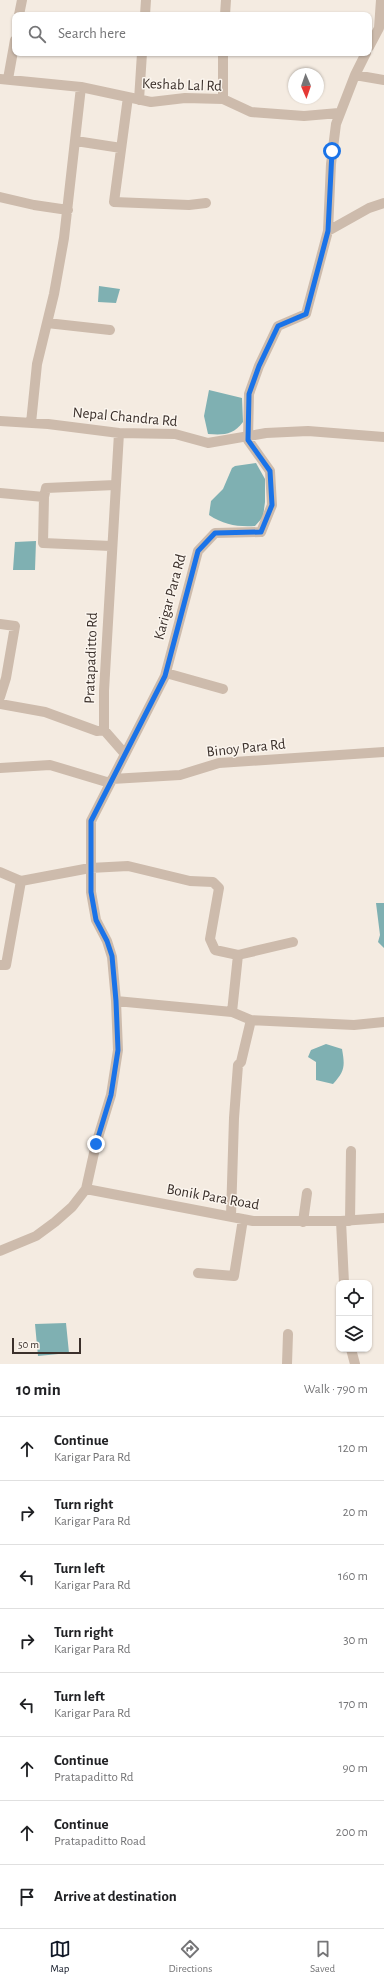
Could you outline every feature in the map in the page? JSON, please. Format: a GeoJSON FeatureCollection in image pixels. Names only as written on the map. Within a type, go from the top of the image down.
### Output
{"type":"FeatureCollection","features":[{"type":"Feature","properties":{"kind":"street"},"geometry":{"type":"LineString","coordinates":[[20,12],[22,0]]}},
{"type":"Feature","properties":{"kind":"street"},"geometry":{"type":"LineString","coordinates":[[145,12],[146,0]]}},
{"type":"Feature","properties":{"kind":"street"},"geometry":{"type":"LineString","coordinates":[[225,12],[226,0]]}},
{"type":"Feature","properties":{"kind":"street"},"geometry":{"type":"LineString","coordinates":[[372,42],[379,28],[381,0]]}},
{"type":"Feature","properties":{"kind":"street"},"geometry":{"type":"LineString","coordinates":[[4,79],[12,51]]}},
{"type":"Feature","properties":{"kind":"street"},"geometry":{"type":"LineString","coordinates":[[139,100],[142,56]]}},
{"type":"Feature","properties":{"kind":"street"},"geometry":{"type":"LineString","coordinates":[[223,56],[223,99]]}},
{"type":"Feature","properties":{"kind":"street"},"geometry":{"type":"LineString","coordinates":[[247,436],[249,394],[259,366],[278,326],[306,314],[328,231],[331,164],[339,113],[364,56]]}},
{"type":"Feature","properties":{"kind":"street"},"geometry":{"type":"LineString","coordinates":[[355,75],[384,80]]}},
{"type":"Feature","properties":{"kind":"street","name":"Keshab Lal Rd"},"geometry":{"type":"LineString","coordinates":[[4,79],[81,88],[151,102],[185,98],[223,99],[251,112],[304,116],[339,113]]}},
{"type":"Feature","properties":{"kind":"street"},"geometry":{"type":"LineString","coordinates":[[31,423],[37,364],[64,238],[81,88]]}},
{"type":"Feature","properties":{"kind":"street"},"geometry":{"type":"LineString","coordinates":[[128,97],[114,202],[188,205],[206,203]]}},
{"type":"Feature","properties":{"kind":"street"},"geometry":{"type":"LineString","coordinates":[[76,141],[121,148]]}},
{"type":"Feature","properties":{"kind":"street"},"geometry":{"type":"LineString","coordinates":[[0,197],[34,205],[68,210]]}},
{"type":"Feature","properties":{"kind":"street"},"geometry":{"type":"LineString","coordinates":[[328,231],[369,208],[384,203]]}},
{"type":"Feature","properties":{"kind":"street"},"geometry":{"type":"LineString","coordinates":[[47,323],[110,330]]}},
{"type":"Feature","properties":{"kind":"street","name":"Nepal Chandra Rd"},"geometry":{"type":"LineString","coordinates":[[0,421],[119,433],[175,434],[208,443],[266,433],[308,431],[384,437]]}},
{"type":"Feature","properties":{"kind":"street","name":"Pratapaditto Rd"},"geometry":{"type":"LineString","coordinates":[[104,730],[104,691],[111,546],[119,433]]}},
{"type":"Feature","properties":{"kind":"street","name":"Karigar Para Rd"},"geometry":{"type":"LineString","coordinates":[[125,754],[166,673],[198,551],[215,533],[261,532],[272,505],[270,471],[247,436]]}},
{"type":"Feature","properties":{"kind":"street"},"geometry":{"type":"LineString","coordinates":[[111,546],[43,543],[44,497],[46,488],[115,484]]}},
{"type":"Feature","properties":{"kind":"street"},"geometry":{"type":"LineString","coordinates":[[0,493],[44,497]]}},
{"type":"Feature","properties":{"kind":"street"},"geometry":{"type":"LineString","coordinates":[[0,624],[15,626],[6,678],[0,697]]}},
{"type":"Feature","properties":{"kind":"street"},"geometry":{"type":"LineString","coordinates":[[166,673],[223,689]]}},
{"type":"Feature","properties":{"kind":"street"},"geometry":{"type":"LineString","coordinates":[[0,704],[45,712],[96,731],[104,730],[125,754],[91,821],[90,868],[93,910],[112,956],[116,1001],[118,1050],[114,1080],[86,1189],[72,1207],[36,1236],[0,1251]]}},
{"type":"Feature","properties":{"kind":"street","name":"Binoy Para Rd"},"geometry":{"type":"LineString","coordinates":[[111,781],[180,774],[219,763],[384,752]]}},
{"type":"Feature","properties":{"kind":"street"},"geometry":{"type":"LineString","coordinates":[[0,768],[50,765],[111,781]]}},
{"type":"Feature","properties":{"kind":"street"},"geometry":{"type":"LineString","coordinates":[[0,872],[21,881],[90,868],[128,866],[190,881],[213,882],[218,888],[210,939],[215,950],[238,955],[293,942]]}},
{"type":"Feature","properties":{"kind":"street"},"geometry":{"type":"LineString","coordinates":[[0,964],[6,965],[21,881]]}},
{"type":"Feature","properties":{"kind":"street"},"geometry":{"type":"LineString","coordinates":[[232,1012],[238,955]]}},
{"type":"Feature","properties":{"kind":"street"},"geometry":{"type":"LineString","coordinates":[[116,1001],[232,1012],[251,1020],[354,1024],[384,1022]]}},
{"type":"Feature","properties":{"kind":"street"},"geometry":{"type":"LineString","coordinates":[[231,1216],[234,1118],[238,1065],[241,1062],[251,1020]]}},
{"type":"Feature","properties":{"kind":"street"},"geometry":{"type":"LineString","coordinates":[[344,1280],[345,1221],[351,1150]]}},
{"type":"Feature","properties":{"kind":"street","name":"Bonik Para Road"},"geometry":{"type":"LineString","coordinates":[[86,1189],[253,1221],[303,1222],[384,1218]]}},
{"type":"Feature","properties":{"kind":"street"},"geometry":{"type":"LineString","coordinates":[[303,1222],[307,1193]]}},
{"type":"Feature","properties":{"kind":"street"},"geometry":{"type":"LineString","coordinates":[[198,1273],[234,1276],[243,1219]]}},
{"type":"Feature","properties":{"kind":"street"},"geometry":{"type":"LineString","coordinates":[[287,1364],[288,1334]]}},
{"type":"Feature","properties":{"kind":"street"},"geometry":{"type":"LineString","coordinates":[[352,1352],[355,1364]]}},
{"type":"Feature","properties":{"kind":"water"},"geometry":{"type":"Polygon","coordinates":[[[99,286],[120,289],[116,303],[98,302],[99,286]]]}},
{"type":"Feature","properties":{"kind":"water"},"geometry":{"type":"Polygon","coordinates":[[[209,390],[242,398],[243,422],[236,430],[223,434],[208,434],[204,416],[209,390]]]}},
{"type":"Feature","properties":{"kind":"water"},"geometry":{"type":"Polygon","coordinates":[[[256,463],[265,479],[265,502],[263,517],[255,526],[231,525],[209,515],[211,501],[223,489],[232,468],[235,466],[256,463]]]}},
{"type":"Feature","properties":{"kind":"water"},"geometry":{"type":"Polygon","coordinates":[[[36,541],[35,570],[13,570],[15,542],[36,541]]]}},
{"type":"Feature","properties":{"kind":"water"},"geometry":{"type":"Polygon","coordinates":[[[376,903],[384,903],[384,948],[378,942],[380,935],[376,903]]]}},
{"type":"Feature","properties":{"kind":"water"},"geometry":{"type":"Polygon","coordinates":[[[326,1044],[342,1049],[344,1060],[342,1072],[333,1084],[316,1080],[316,1062],[308,1057],[311,1050],[326,1044]]]}},
{"type":"Feature","properties":{"kind":"water"},"geometry":{"type":"Polygon","coordinates":[[[66,1323],[69,1353],[38,1356],[35,1324],[66,1323]]]}},
{"type":"Feature","properties":{"kind":"route"},"geometry":{"type":"LineString","coordinates":[[96,1144],[111,1095],[118,1050],[112,956],[93,910],[90,868],[91,821],[165,676],[198,551],[215,533],[261,532],[272,505],[270,471],[248,440],[247,436],[249,394],[259,366],[278,326],[306,314],[328,231],[332,151]]}}]}
